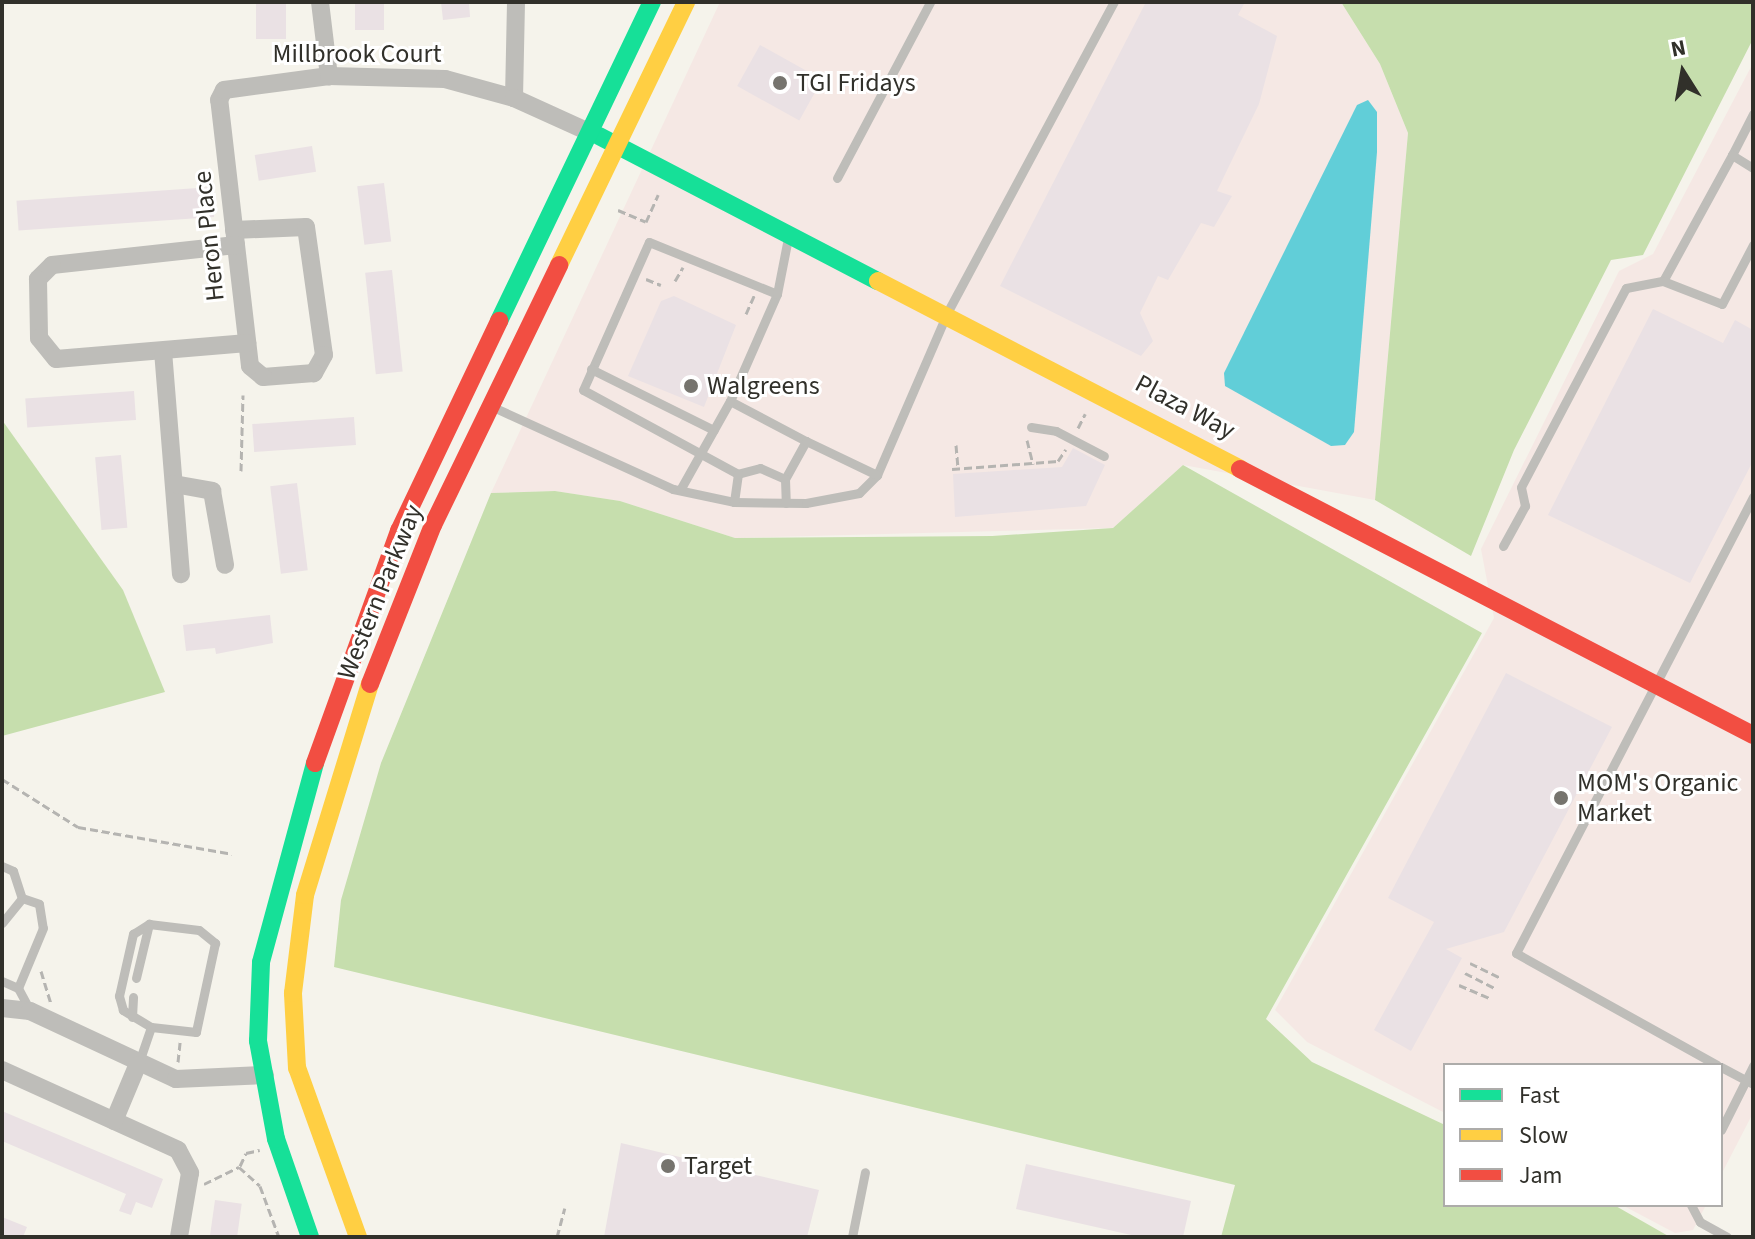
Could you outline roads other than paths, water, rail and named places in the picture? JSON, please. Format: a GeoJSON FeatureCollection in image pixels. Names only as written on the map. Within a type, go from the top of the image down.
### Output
{"type":"FeatureCollection","features":[{"type":"Feature","properties":{"kind":"main road","name":"Western Parkway"},"geometry":{"type":"LineString","coordinates":[[310,1237],[276,1139],[258,1041],[265,938],[347,660],[399,531],[652,2]]}},
{"type":"Feature","properties":{"kind":"main road","name":"Western Parkway"},"geometry":{"type":"LineString","coordinates":[[358,1237],[297,1068],[299,932],[372,677],[490,405],[614,144],[686,2]]}},
{"type":"Feature","properties":{"kind":"main road","name":"Plaza Way"},"geometry":{"type":"LineString","coordinates":[[589,132],[789,231],[1753,735]]}},
{"type":"Feature","properties":{"kind":"street"},"geometry":{"type":"LineString","coordinates":[[320,2],[329,76]]}},
{"type":"Feature","properties":{"kind":"street"},"geometry":{"type":"LineString","coordinates":[[514,98],[516,2]]}},
{"type":"Feature","properties":{"kind":"street","name":"Millbrook Court"},"geometry":{"type":"LineString","coordinates":[[219,100],[245,82],[329,76],[445,79],[514,98],[589,132]]}},
{"type":"Feature","properties":{"kind":"street","name":"Heron Place"},"geometry":{"type":"LineString","coordinates":[[219,100],[247,343],[250,366],[263,377],[314,373],[323,367],[323,340],[306,227],[235,238]]}},
{"type":"Feature","properties":{"kind":"street"},"geometry":{"type":"LineString","coordinates":[[235,238],[44,269],[36,301],[39,338],[56,359],[247,343]]}},
{"type":"Feature","properties":{"kind":"street"},"geometry":{"type":"LineString","coordinates":[[163,351],[181,574]]}},
{"type":"Feature","properties":{"kind":"street"},"geometry":{"type":"LineString","coordinates":[[174,484],[212,491],[225,565]]}},
{"type":"Feature","properties":{"kind":"street"},"geometry":{"type":"LineString","coordinates":[[2,1008],[30,1011],[83,1035],[137,1066],[176,1079],[265,1075]]}},
{"type":"Feature","properties":{"kind":"street"},"geometry":{"type":"LineString","coordinates":[[114,1121],[137,1066]]}},
{"type":"Feature","properties":{"kind":"street"},"geometry":{"type":"LineString","coordinates":[[2,1070],[114,1121],[184,1158],[190,1173],[179,1237]]}},
{"type":"Feature","properties":{"kind":"lane"},"geometry":{"type":"LineString","coordinates":[[837,178],[930,2]]}},
{"type":"Feature","properties":{"kind":"lane"},"geometry":{"type":"LineString","coordinates":[[490,405],[680,490],[734,502],[786,503],[859,493],[877,475],[947,313],[1114,2]]}},
{"type":"Feature","properties":{"kind":"lane"},"geometry":{"type":"LineString","coordinates":[[1663,281],[1753,114]]}},
{"type":"Feature","properties":{"kind":"lane"},"geometry":{"type":"LineString","coordinates":[[1732,155],[1753,168]]}},
{"type":"Feature","properties":{"kind":"lane"},"geometry":{"type":"LineString","coordinates":[[680,490],[730,401],[777,294],[789,231]]}},
{"type":"Feature","properties":{"kind":"lane"},"geometry":{"type":"LineString","coordinates":[[777,294],[653,239],[591,369],[587,395],[738,474],[760,468],[785,479]]}},
{"type":"Feature","properties":{"kind":"lane"},"geometry":{"type":"LineString","coordinates":[[1503,546],[1525,506],[1521,487],[1626,288],[1663,281],[1722,304],[1753,245]]}},
{"type":"Feature","properties":{"kind":"lane"},"geometry":{"type":"LineString","coordinates":[[591,369],[714,430]]}},
{"type":"Feature","properties":{"kind":"lane"},"geometry":{"type":"LineString","coordinates":[[730,401],[877,475]]}},
{"type":"Feature","properties":{"kind":"lane"},"geometry":{"type":"LineString","coordinates":[[1028,431],[1056,431],[1104,456]]}},
{"type":"Feature","properties":{"kind":"lane"},"geometry":{"type":"LineString","coordinates":[[786,503],[785,479],[806,441]]}},
{"type":"Feature","properties":{"kind":"lane"},"geometry":{"type":"LineString","coordinates":[[734,502],[738,474]]}},
{"type":"Feature","properties":{"kind":"lane"},"geometry":{"type":"LineString","coordinates":[[1714,1063],[1516,953],[1753,497]]}},
{"type":"Feature","properties":{"kind":"lane"},"geometry":{"type":"LineString","coordinates":[[2,866],[13,871],[22,898]]}},
{"type":"Feature","properties":{"kind":"lane"},"geometry":{"type":"LineString","coordinates":[[2,923],[22,898]]}},
{"type":"Feature","properties":{"kind":"lane"},"geometry":{"type":"LineString","coordinates":[[18,988],[43,928],[39,904],[22,898]]}},
{"type":"Feature","properties":{"kind":"lane"},"geometry":{"type":"LineString","coordinates":[[136,978],[149,924]]}},
{"type":"Feature","properties":{"kind":"lane"},"geometry":{"type":"LineString","coordinates":[[149,924],[199,930],[215,943],[203,1023],[188,1034],[151,1027],[132,1017],[119,996],[133,934],[149,924]]}},
{"type":"Feature","properties":{"kind":"lane"},"geometry":{"type":"LineString","coordinates":[[2,981],[18,988],[30,1011]]}},
{"type":"Feature","properties":{"kind":"lane"},"geometry":{"type":"LineString","coordinates":[[132,1017],[133,997]]}},
{"type":"Feature","properties":{"kind":"lane"},"geometry":{"type":"LineString","coordinates":[[137,1066],[151,1027]]}},
{"type":"Feature","properties":{"kind":"lane"},"geometry":{"type":"LineString","coordinates":[[1723,1127],[1749,1082],[1753,1066]]}},
{"type":"Feature","properties":{"kind":"lane"},"geometry":{"type":"LineString","coordinates":[[1723,1068],[1749,1082]]}},
{"type":"Feature","properties":{"kind":"lane"},"geometry":{"type":"LineString","coordinates":[[852,1237],[865,1172]]}},
{"type":"Feature","properties":{"kind":"lane"},"geometry":{"type":"LineString","coordinates":[[1692,1209],[1727,1237]]}},
{"type":"Feature","properties":{"kind":"water"},"geometry":{"type":"Polygon","coordinates":[[[1368,100],[1377,112],[1377,152],[1354,432],[1345,445],[1331,446],[1225,386],[1224,373],[1357,105],[1368,100]]]}},
{"type":"Feature","properties":{"kind":"place","name":"TGI Fridays"},"geometry":{"type":"Point","coordinates":[780,83]}},
{"type":"Feature","properties":{"kind":"place","name":"Walgreens"},"geometry":{"type":"Point","coordinates":[691,386]}},
{"type":"Feature","properties":{"kind":"place","name":"MOM's Organic Market"},"geometry":{"type":"Point","coordinates":[1561,798]}},
{"type":"Feature","properties":{"kind":"place","name":"Target"},"geometry":{"type":"Point","coordinates":[668,1166]}}]}
